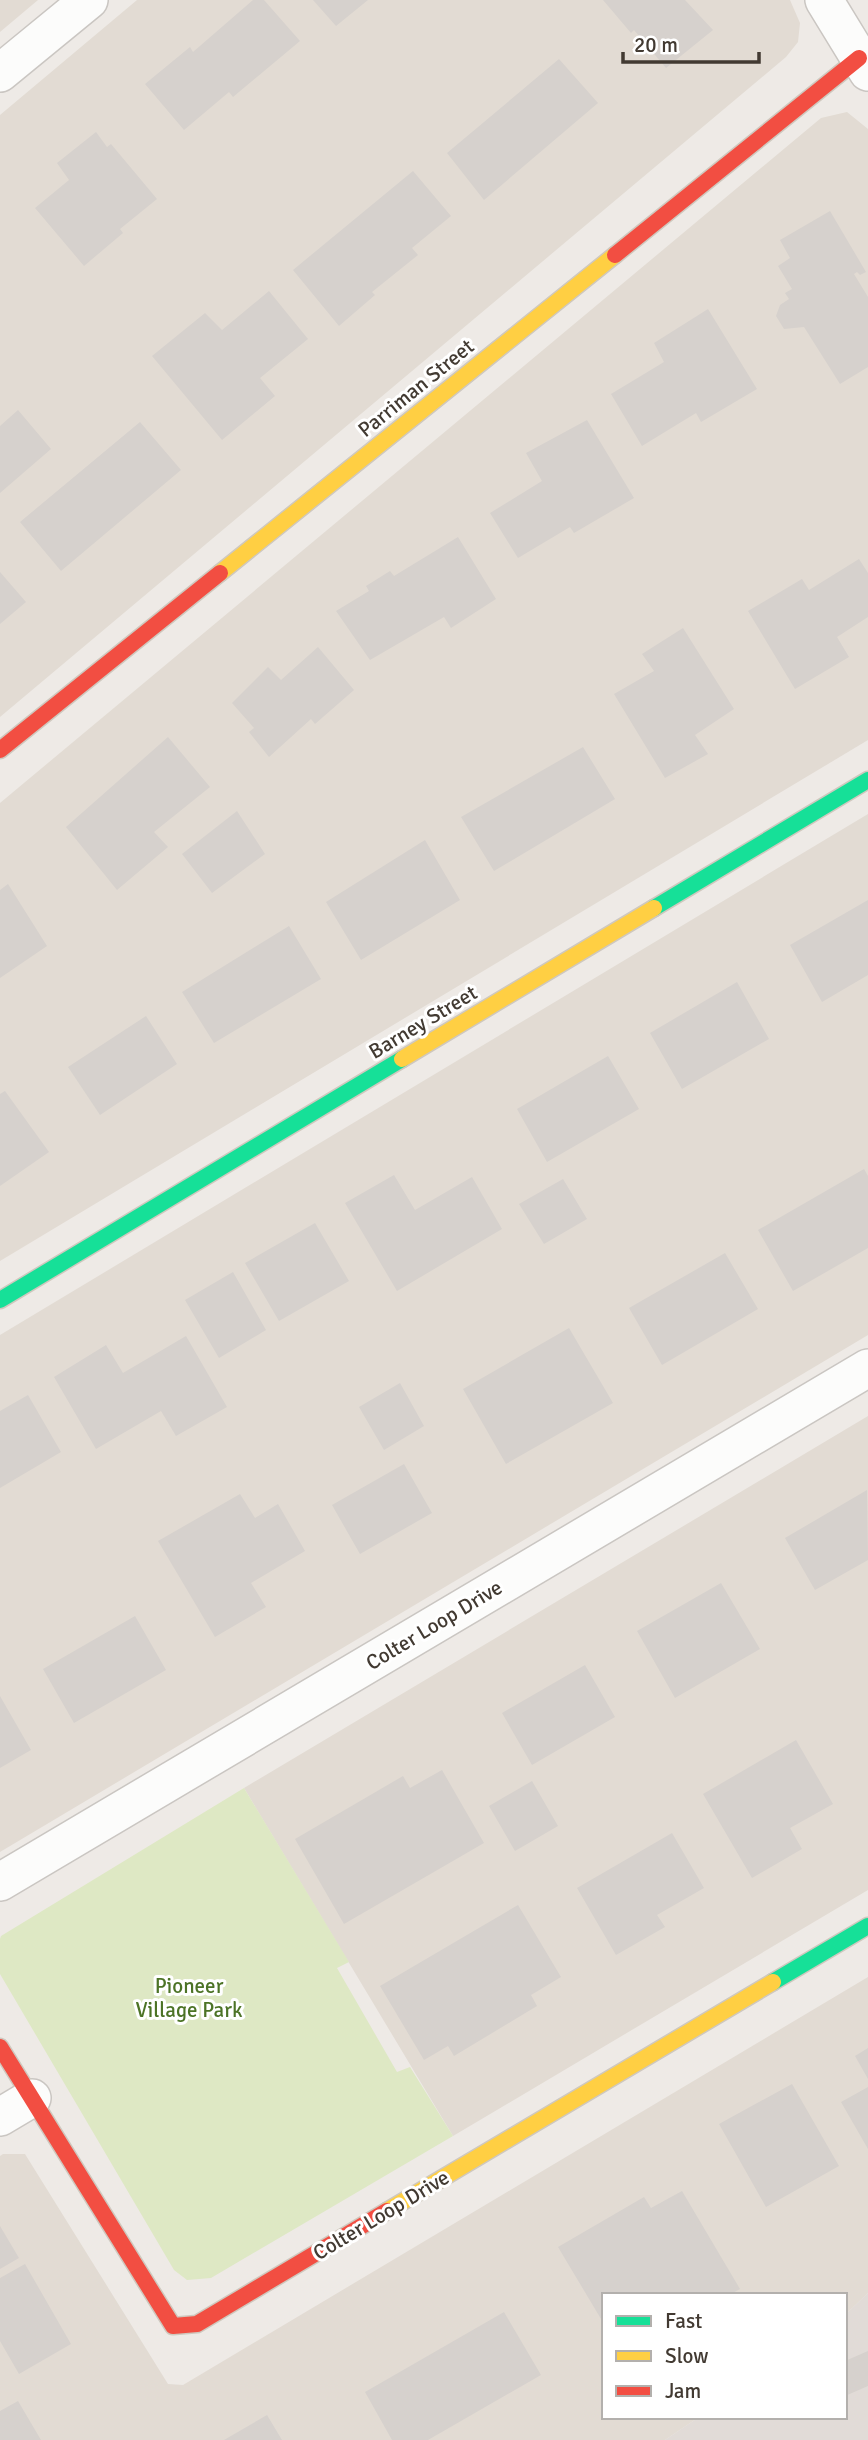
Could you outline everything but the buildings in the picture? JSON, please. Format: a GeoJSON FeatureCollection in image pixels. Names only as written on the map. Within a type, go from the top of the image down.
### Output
{"type":"FeatureCollection","features":[{"type":"Feature","properties":{"kind":"street"},"geometry":{"type":"LineString","coordinates":[[0,73],[89,0]]}},
{"type":"Feature","properties":{"kind":"street"},"geometry":{"type":"LineString","coordinates":[[824,0],[864,65]]}},
{"type":"Feature","properties":{"kind":"street","name":"Parriman Street"},"geometry":{"type":"LineString","coordinates":[[0,750],[864,65]]}},
{"type":"Feature","properties":{"kind":"street","name":"Barney Street"},"geometry":{"type":"LineString","coordinates":[[0,1300],[868,780]]}},
{"type":"Feature","properties":{"kind":"street","name":"Colter Loop Drive"},"geometry":{"type":"LineString","coordinates":[[0,1882],[868,1368]]}},
{"type":"Feature","properties":{"kind":"street","name":"Colter Loop Drive"},"geometry":{"type":"LineString","coordinates":[[0,2047],[173,2326],[197,2324],[868,1926]]}},
{"type":"Feature","properties":{"kind":"street"},"geometry":{"type":"LineString","coordinates":[[0,2116],[32,2098]]}},
{"type":"Feature","properties":{"kind":"shaded area"},"geometry":{"type":"Polygon","coordinates":[[[0,0],[38,0],[0,32],[0,0]]]}},
{"type":"Feature","properties":{"kind":"shaded area"},"geometry":{"type":"Polygon","coordinates":[[[137,0],[790,0],[800,23],[798,42],[786,57],[0,717],[0,115],[137,0]]]}},
{"type":"Feature","properties":{"kind":"shaded area"},"geometry":{"type":"Polygon","coordinates":[[[847,112],[868,129],[868,740],[0,1261],[0,803],[821,118],[847,112]]]}},
{"type":"Feature","properties":{"kind":"shaded area"},"geometry":{"type":"Polygon","coordinates":[[[868,814],[868,1335],[0,1852],[0,1335],[868,814]]]}},
{"type":"Feature","properties":{"kind":"shaded area"},"geometry":{"type":"Polygon","coordinates":[[[868,1416],[868,1890],[453,2136],[244,1788],[868,1416]]]}},
{"type":"Feature","properties":{"kind":"shaded area"},"geometry":{"type":"Polygon","coordinates":[[[868,1977],[868,2293],[847,2313],[847,2293],[602,2293],[602,2419],[696,2419],[665,2440],[0,2440],[0,2156],[25,2154],[168,2384],[183,2385],[868,1977]]]}},
{"type":"Feature","properties":{"kind":"shaded area"},"geometry":{"type":"Polygon","coordinates":[[[868,2293],[868,2440],[665,2440],[696,2419],[847,2419],[847,2313],[868,2293]]]}},
{"type":"Feature","properties":{"kind":"green space","name":"Pioneer Village Park"},"geometry":{"type":"Polygon","coordinates":[[[244,1788],[349,1962],[337,1968],[397,2072],[410,2067],[453,2136],[211,2278],[187,2280],[174,2270],[0,1974],[0,1939],[244,1788]]]}},
{"type":"Feature","properties":{"kind":"traffic: fast"},"geometry":{"type":"LineString","coordinates":[[654,908],[868,780]]}},
{"type":"Feature","properties":{"kind":"traffic: fast"},"geometry":{"type":"LineString","coordinates":[[0,1300],[402,1059]]}},
{"type":"Feature","properties":{"kind":"traffic: fast"},"geometry":{"type":"LineString","coordinates":[[773,1982],[868,1926]]}},
{"type":"Feature","properties":{"kind":"traffic: slow"},"geometry":{"type":"LineString","coordinates":[[220,573],[615,255]]}},
{"type":"Feature","properties":{"kind":"traffic: slow"},"geometry":{"type":"LineString","coordinates":[[402,1059],[654,908]]}},
{"type":"Feature","properties":{"kind":"traffic: slow"},"geometry":{"type":"LineString","coordinates":[[387,2211],[773,1982]]}},
{"type":"Feature","properties":{"kind":"traffic: jam"},"geometry":{"type":"LineString","coordinates":[[615,255],[859,58]]}},
{"type":"Feature","properties":{"kind":"traffic: jam"},"geometry":{"type":"LineString","coordinates":[[0,750],[220,573]]}},
{"type":"Feature","properties":{"kind":"traffic: jam"},"geometry":{"type":"LineString","coordinates":[[0,2047],[173,2326],[197,2324],[387,2211]]}}]}
